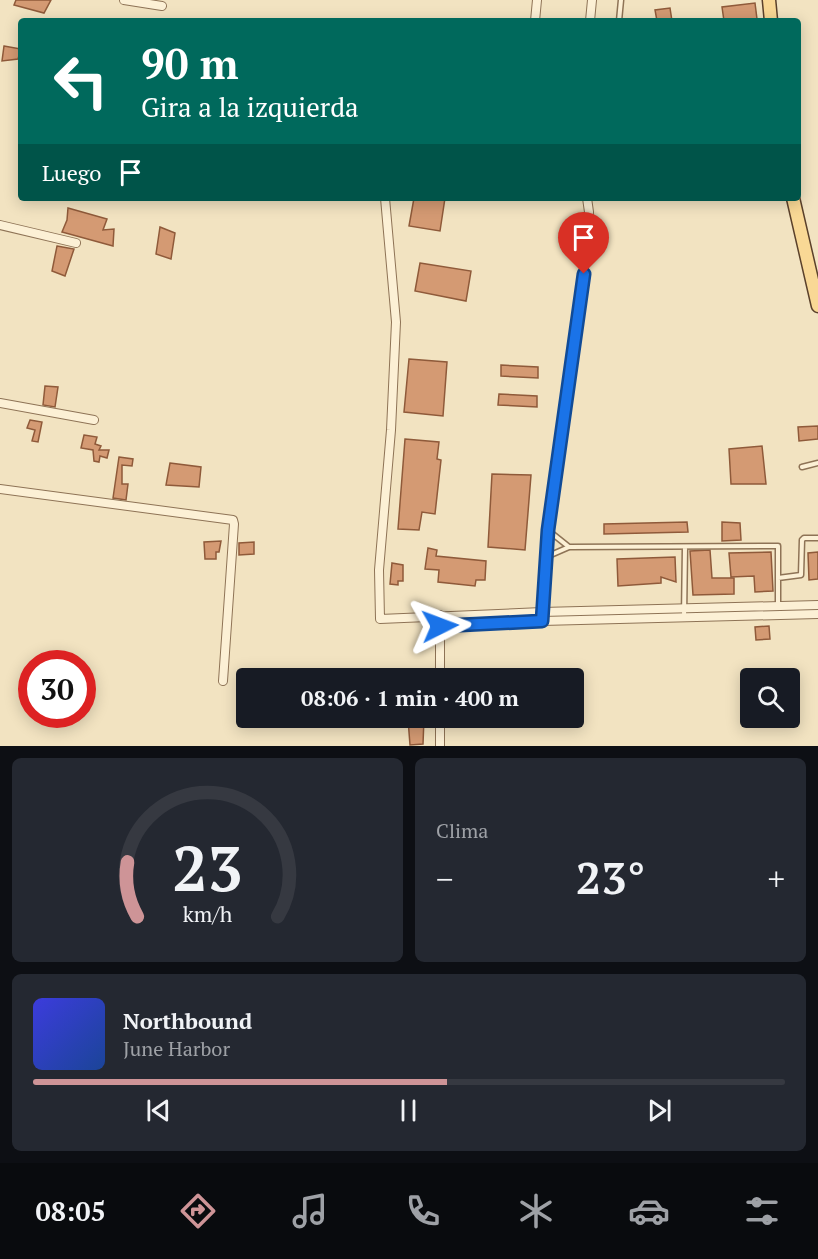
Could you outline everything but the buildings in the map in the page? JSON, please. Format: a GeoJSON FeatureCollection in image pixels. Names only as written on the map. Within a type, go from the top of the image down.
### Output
{"type":"FeatureCollection","features":[{"type":"Feature","properties":{"kind":"main road"},"geometry":{"type":"LineString","coordinates":[[769,0],[771,18]]}},
{"type":"Feature","properties":{"kind":"main road"},"geometry":{"type":"LineString","coordinates":[[794,201],[818,306]]}},
{"type":"Feature","properties":{"kind":"street"},"geometry":{"type":"LineString","coordinates":[[124,0],[162,6]]}},
{"type":"Feature","properties":{"kind":"street"},"geometry":{"type":"LineString","coordinates":[[536,18],[537,0]]}},
{"type":"Feature","properties":{"kind":"street"},"geometry":{"type":"LineString","coordinates":[[590,18],[592,0]]}},
{"type":"Feature","properties":{"kind":"street"},"geometry":{"type":"LineString","coordinates":[[385,201],[396,322],[391,430],[379,570],[380,619],[440,615],[685,608],[818,614]]}},
{"type":"Feature","properties":{"kind":"street"},"geometry":{"type":"LineString","coordinates":[[542,621],[548,530],[586,253],[590,212],[588,201]]}},
{"type":"Feature","properties":{"kind":"street"},"geometry":{"type":"LineString","coordinates":[[0,225],[76,243]]}},
{"type":"Feature","properties":{"kind":"street"},"geometry":{"type":"LineString","coordinates":[[0,403],[94,420]]}},
{"type":"Feature","properties":{"kind":"street"},"geometry":{"type":"LineString","coordinates":[[0,489],[233,520],[223,681]]}},
{"type":"Feature","properties":{"kind":"street"},"geometry":{"type":"LineString","coordinates":[[440,626],[684,617],[778,611],[818,605]]}},
{"type":"Feature","properties":{"kind":"street"},"geometry":{"type":"LineString","coordinates":[[440,615],[440,668]]}},
{"type":"Feature","properties":{"kind":"street"},"geometry":{"type":"LineString","coordinates":[[440,728],[440,746]]}},
{"type":"Feature","properties":{"kind":"lane"},"geometry":{"type":"LineString","coordinates":[[619,18],[621,0]]}},
{"type":"Feature","properties":{"kind":"lane"},"geometry":{"type":"LineString","coordinates":[[802,467],[818,463]]}},
{"type":"Feature","properties":{"kind":"lane"},"geometry":{"type":"LineString","coordinates":[[548,530],[569,547]]}},
{"type":"Feature","properties":{"kind":"lane"},"geometry":{"type":"LineString","coordinates":[[778,578],[801,575],[802,540],[818,538]]}},
{"type":"Feature","properties":{"kind":"lane"},"geometry":{"type":"LineString","coordinates":[[546,557],[569,547],[778,546],[778,611]]}},
{"type":"Feature","properties":{"kind":"lane"},"geometry":{"type":"LineString","coordinates":[[684,617],[685,547]]}},
{"type":"Feature","properties":{"kind":"route"},"geometry":{"type":"LineString","coordinates":[[440,626],[542,621],[548,530],[584,274]]}}]}
